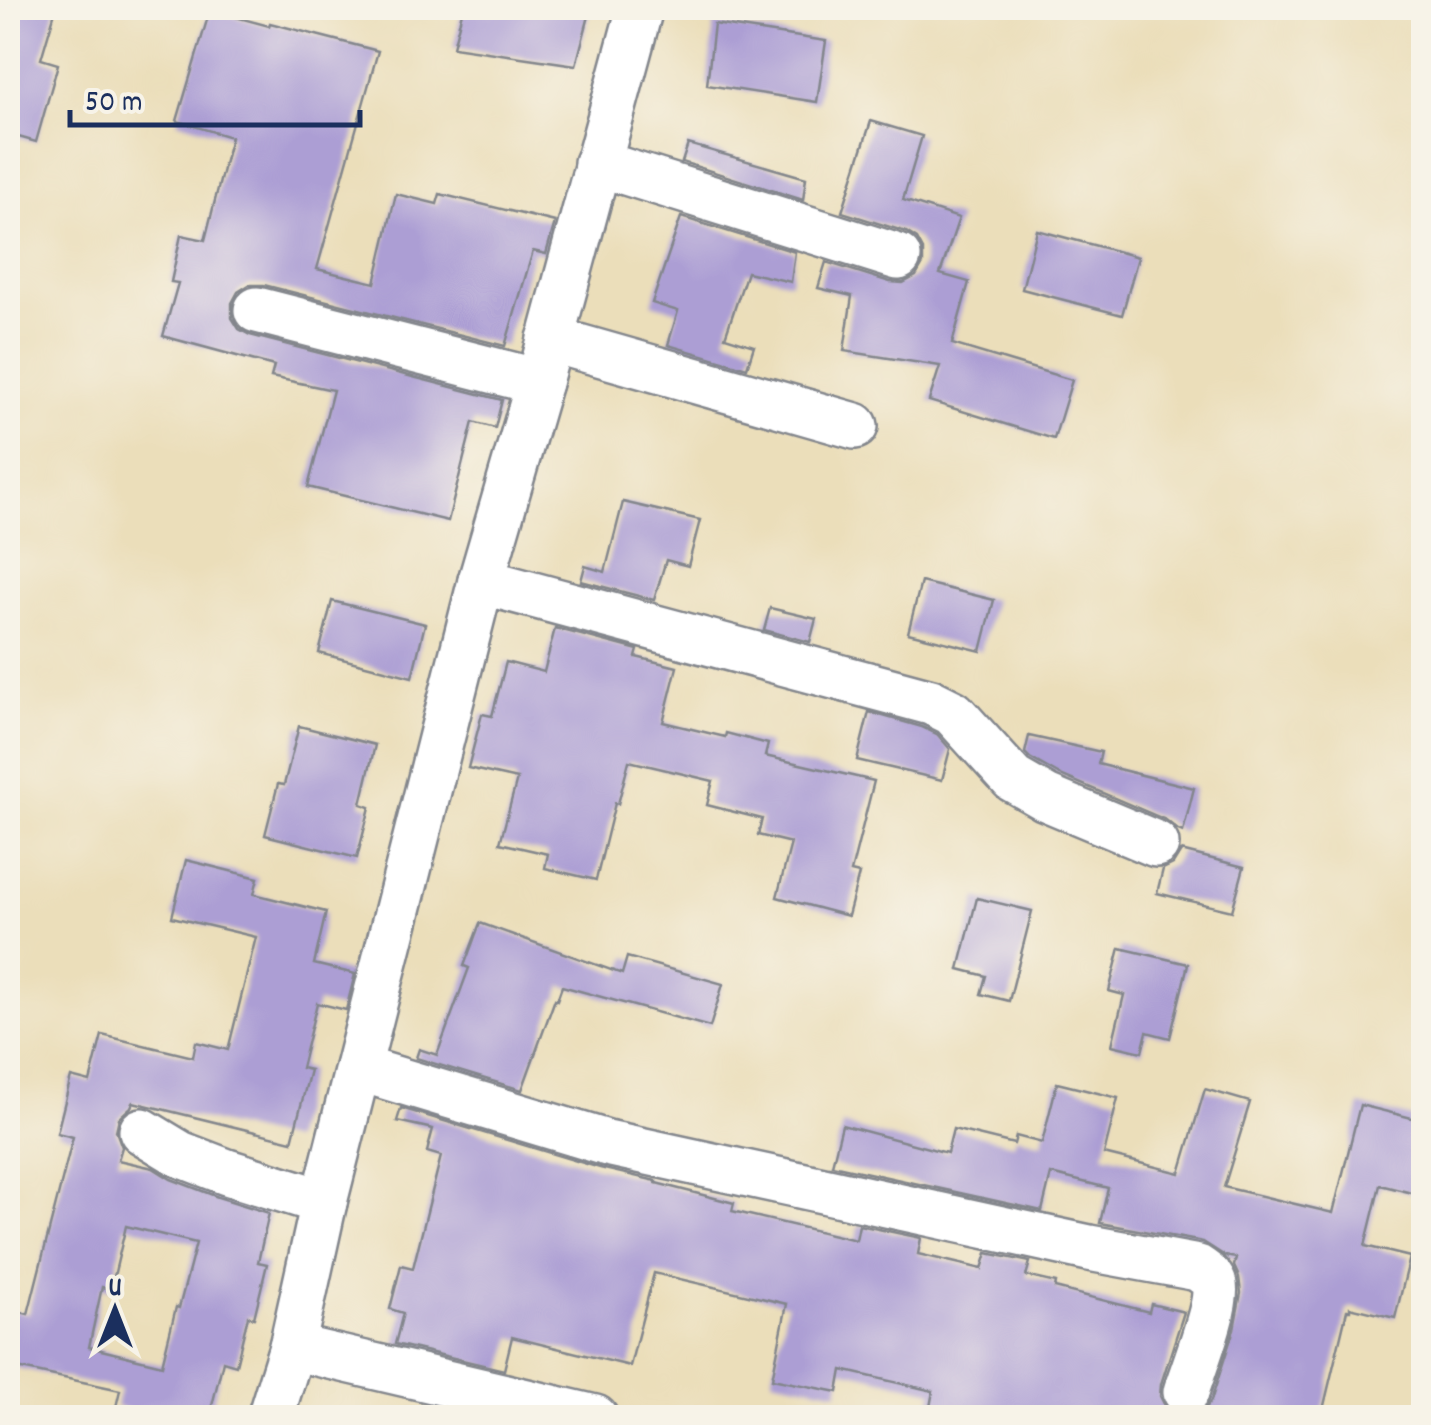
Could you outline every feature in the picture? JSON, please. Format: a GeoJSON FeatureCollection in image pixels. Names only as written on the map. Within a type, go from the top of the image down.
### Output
{"type":"FeatureCollection","features":[{"type":"Feature","properties":{"kind":"street"},"geometry":{"type":"LineString","coordinates":[[270,1418],[292,1347],[324,1202],[481,581],[640,8]]}},
{"type":"Feature","properties":{"kind":"street"},"geometry":{"type":"LineString","coordinates":[[597,163],[898,256]]}},
{"type":"Feature","properties":{"kind":"street"},"geometry":{"type":"LineString","coordinates":[[257,310],[539,382]]}},
{"type":"Feature","properties":{"kind":"street"},"geometry":{"type":"LineString","coordinates":[[550,338],[855,426]]}},
{"type":"Feature","properties":{"kind":"street"},"geometry":{"type":"LineString","coordinates":[[481,581],[932,702],[953,713],[1013,778],[1046,798],[1156,844]]}},
{"type":"Feature","properties":{"kind":"street"},"geometry":{"type":"LineString","coordinates":[[358,1068],[607,1143],[1198,1268],[1215,1286],[1213,1307],[1186,1392]]}},
{"type":"Feature","properties":{"kind":"street"},"geometry":{"type":"LineString","coordinates":[[142,1131],[180,1154],[324,1202]]}},
{"type":"Feature","properties":{"kind":"street"},"geometry":{"type":"LineString","coordinates":[[292,1347],[594,1418]]}},
{"type":"Feature","properties":{"kind":"building"},"geometry":{"type":"Polygon","coordinates":[[[8,8],[56,8],[41,59],[58,64],[36,142],[8,134],[8,8]]]}},
{"type":"Feature","properties":{"kind":"building"},"geometry":{"type":"Polygon","coordinates":[[[463,8],[591,8],[576,65],[453,47],[463,8]]]}},
{"type":"Feature","properties":{"kind":"building"},"geometry":{"type":"Polygon","coordinates":[[[210,10],[378,51],[317,269],[375,283],[396,194],[437,204],[440,194],[555,222],[546,254],[533,251],[505,346],[264,285],[249,285],[238,292],[232,303],[232,318],[239,329],[250,335],[502,400],[495,428],[473,422],[448,521],[308,487],[333,390],[271,377],[274,366],[163,336],[178,283],[171,282],[181,235],[205,240],[231,137],[177,121],[210,10]]]}},
{"type":"Feature","properties":{"kind":"building"},"geometry":{"type":"Polygon","coordinates":[[[714,24],[826,41],[817,102],[707,85],[714,24]]]}},
{"type":"Feature","properties":{"kind":"building"},"geometry":{"type":"Polygon","coordinates":[[[871,121],[922,136],[903,200],[959,218],[940,274],[969,282],[952,344],[1072,380],[1054,439],[929,401],[940,366],[844,351],[852,296],[818,288],[826,262],[903,283],[916,276],[923,264],[923,250],[917,239],[842,212],[871,121]]]}},
{"type":"Feature","properties":{"kind":"building"},"geometry":{"type":"Polygon","coordinates":[[[688,144],[806,178],[803,200],[682,162],[688,144]]]}},
{"type":"Feature","properties":{"kind":"building"},"geometry":{"type":"Polygon","coordinates":[[[681,217],[795,252],[791,282],[747,272],[725,337],[754,346],[747,368],[668,345],[678,311],[652,303],[681,217]]]}},
{"type":"Feature","properties":{"kind":"building"},"geometry":{"type":"Polygon","coordinates":[[[1037,230],[1138,257],[1122,315],[1022,289],[1037,230]]]}},
{"type":"Feature","properties":{"kind":"building"},"geometry":{"type":"Polygon","coordinates":[[[623,502],[700,520],[688,566],[666,560],[654,600],[581,581],[585,566],[605,572],[623,502]]]}},
{"type":"Feature","properties":{"kind":"building"},"geometry":{"type":"Polygon","coordinates":[[[921,582],[994,600],[981,651],[908,633],[921,582]]]}},
{"type":"Feature","properties":{"kind":"building"},"geometry":{"type":"Polygon","coordinates":[[[332,601],[425,624],[412,677],[319,653],[332,601]]]}},
{"type":"Feature","properties":{"kind":"building"},"geometry":{"type":"Polygon","coordinates":[[[770,608],[816,619],[810,642],[764,630],[770,608]]]}},
{"type":"Feature","properties":{"kind":"building"},"geometry":{"type":"Polygon","coordinates":[[[555,628],[638,650],[636,657],[677,667],[663,722],[768,744],[765,756],[874,781],[851,872],[859,874],[848,916],[777,897],[791,843],[758,835],[762,819],[707,805],[713,781],[629,761],[596,880],[545,868],[548,854],[500,843],[517,779],[468,768],[482,714],[492,716],[506,662],[544,672],[555,628]]]}},
{"type":"Feature","properties":{"kind":"building"},"geometry":{"type":"Polygon","coordinates":[[[869,712],[937,734],[950,749],[942,780],[857,760],[869,712]]]}},
{"type":"Feature","properties":{"kind":"building"},"geometry":{"type":"Polygon","coordinates":[[[299,726],[375,745],[361,804],[370,807],[357,858],[265,835],[278,784],[284,785],[299,726]]]}},
{"type":"Feature","properties":{"kind":"building"},"geometry":{"type":"Polygon","coordinates":[[[1029,736],[1101,752],[1098,764],[1194,788],[1183,832],[1166,820],[1030,758],[1025,753],[1029,736]]]}},
{"type":"Feature","properties":{"kind":"building"},"geometry":{"type":"Polygon","coordinates":[[[1181,851],[1244,867],[1232,911],[1157,893],[1163,869],[1173,864],[1181,851]]]}},
{"type":"Feature","properties":{"kind":"building"},"geometry":{"type":"Polygon","coordinates":[[[186,860],[258,878],[254,894],[326,912],[314,964],[355,974],[346,1010],[317,1003],[301,1068],[310,1070],[292,1141],[133,1102],[119,1118],[116,1131],[122,1147],[118,1160],[153,1168],[171,1179],[269,1213],[258,1262],[267,1264],[254,1318],[248,1316],[236,1365],[223,1361],[209,1418],[160,1418],[116,1407],[120,1390],[8,1366],[8,1309],[28,1314],[73,1137],[57,1133],[71,1077],[90,1082],[102,1035],[193,1057],[196,1042],[228,1050],[256,937],[172,917],[186,860]],[[126,1226],[111,1289],[102,1287],[89,1347],[162,1365],[196,1243],[126,1226]]]}},
{"type":"Feature","properties":{"kind":"building"},"geometry":{"type":"Polygon","coordinates":[[[977,898],[1032,911],[1009,1001],[981,994],[986,976],[959,969],[977,898]]]}},
{"type":"Feature","properties":{"kind":"building"},"geometry":{"type":"Polygon","coordinates":[[[480,923],[622,974],[627,957],[723,984],[710,1027],[562,986],[522,1090],[416,1058],[419,1049],[437,1055],[469,968],[464,966],[480,923]]]}},
{"type":"Feature","properties":{"kind":"building"},"geometry":{"type":"Polygon","coordinates":[[[1120,948],[1188,964],[1170,1038],[1147,1032],[1142,1052],[1112,1045],[1124,995],[1109,991],[1120,948]]]}},
{"type":"Feature","properties":{"kind":"building"},"geometry":{"type":"Polygon","coordinates":[[[1057,1083],[1118,1098],[1104,1154],[1180,1173],[1205,1089],[1250,1102],[1224,1187],[1333,1213],[1360,1105],[1424,1121],[1424,1196],[1380,1185],[1365,1246],[1410,1257],[1395,1318],[1350,1307],[1347,1310],[1321,1418],[1192,1418],[1211,1401],[1234,1329],[1241,1293],[1234,1266],[1236,1258],[1203,1242],[1100,1223],[1108,1188],[1051,1174],[1042,1211],[832,1165],[842,1125],[947,1153],[953,1129],[1014,1144],[1016,1136],[1042,1143],[1057,1083]]]}},
{"type":"Feature","properties":{"kind":"building"},"geometry":{"type":"Polygon","coordinates":[[[401,1108],[600,1168],[734,1203],[732,1211],[856,1240],[859,1225],[921,1238],[918,1254],[982,1269],[987,1253],[1030,1262],[1026,1276],[1056,1283],[1055,1288],[1149,1312],[1151,1304],[1184,1312],[1160,1396],[1167,1410],[1186,1418],[928,1418],[933,1391],[842,1370],[838,1392],[772,1379],[787,1304],[654,1273],[630,1366],[512,1337],[504,1370],[395,1344],[403,1313],[390,1309],[401,1265],[413,1268],[441,1156],[427,1152],[433,1129],[397,1121],[401,1108]]]}}]}
